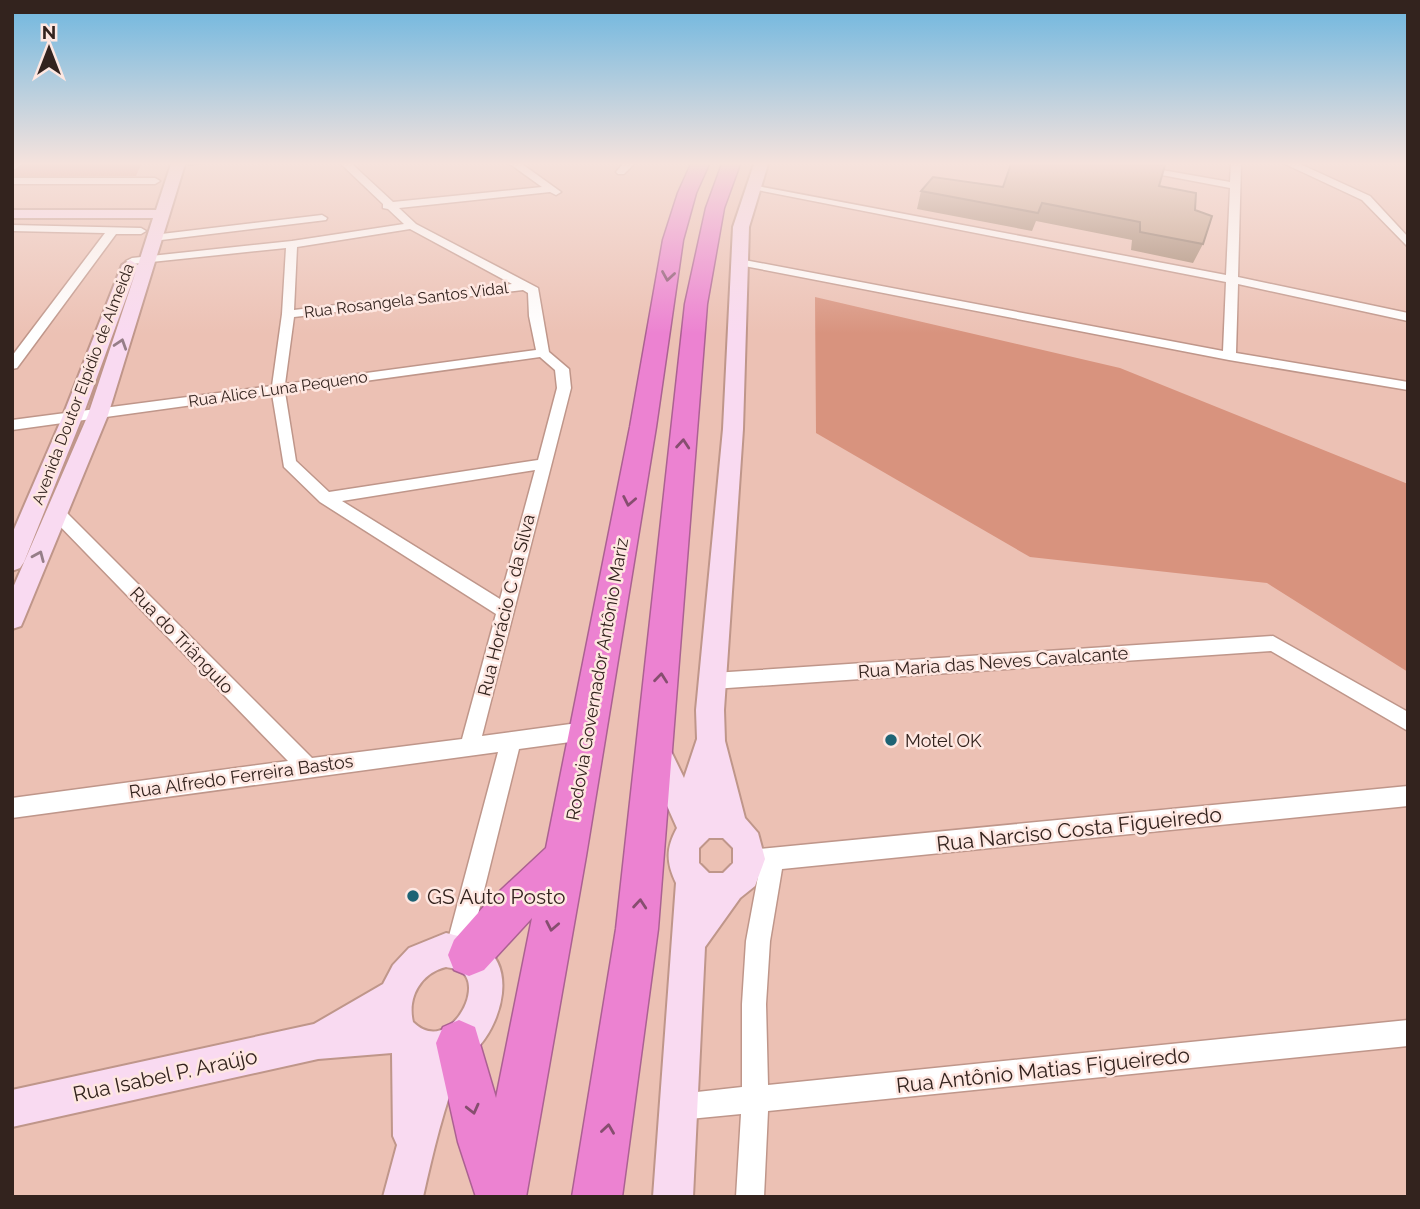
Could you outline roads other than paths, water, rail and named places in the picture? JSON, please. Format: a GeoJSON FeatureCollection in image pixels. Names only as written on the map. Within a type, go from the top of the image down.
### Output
{"type":"FeatureCollection","features":[{"type":"Feature","properties":{"kind":"highway","name":"Rodovia Governador Antônio Mariz"},"geometry":{"type":"LineString","coordinates":[[501,1194],[566,856],[585,731],[643,427],[673,240],[679,220]]}},
{"type":"Feature","properties":{"kind":"highway"},"geometry":{"type":"LineString","coordinates":[[597,1197],[637,929],[696,304],[713,220]]}},
{"type":"Feature","properties":{"kind":"highway"},"geometry":{"type":"LineString","coordinates":[[463,953],[566,856]]}},
{"type":"Feature","properties":{"kind":"highway"},"geometry":{"type":"LineString","coordinates":[[454,1044],[482,1142],[501,1194]]}},
{"type":"Feature","properties":{"kind":"main road"},"geometry":{"type":"LineString","coordinates":[[101,220],[151,224]]}},
{"type":"Feature","properties":{"kind":"main road","name":"Avenida Doutor Elpídio de Almeida"},"geometry":{"type":"LineString","coordinates":[[12,619],[97,415],[153,220]]}},
{"type":"Feature","properties":{"kind":"main road"},"geometry":{"type":"LineString","coordinates":[[732,827],[711,741],[713,681],[733,429],[743,220]]}},
{"type":"Feature","properties":{"kind":"main road","name":"Avenida Doutor Elpídio de Almeida"},"geometry":{"type":"LineString","coordinates":[[12,562],[140,260]]}},
{"type":"Feature","properties":{"kind":"main road"},"geometry":{"type":"LineString","coordinates":[[697,829],[697,782],[711,741]]}},
{"type":"Feature","properties":{"kind":"main road"},"geometry":{"type":"LineString","coordinates":[[654,744],[661,765],[697,829]]}},
{"type":"Feature","properties":{"kind":"main road"},"geometry":{"type":"LineString","coordinates":[[688,942],[729,887],[761,861],[732,827],[716,823],[697,829],[684,844],[682,854],[686,872],[692,880],[709,888],[729,887]]}},
{"type":"Feature","properties":{"kind":"main road"},"geometry":{"type":"LineString","coordinates":[[673,1197],[692,880]]}},
{"type":"Feature","properties":{"kind":"main road"},"geometry":{"type":"LineString","coordinates":[[403,1197],[413,1154],[454,1044],[472,1028],[485,1000],[484,974],[463,953],[446,950],[421,960],[410,970],[396,996],[395,1024],[405,1040],[413,1154]]}},
{"type":"Feature","properties":{"kind":"main road"},"geometry":{"type":"LineString","coordinates":[[318,1041],[396,996]]}},
{"type":"Feature","properties":{"kind":"main road"},"geometry":{"type":"LineString","coordinates":[[318,1041],[405,1040],[422,1049],[454,1044]]}},
{"type":"Feature","properties":{"kind":"main road","name":"Rua Isabel P. Araújo"},"geometry":{"type":"LineString","coordinates":[[12,1109],[318,1041]]}},
{"type":"Feature","properties":{"kind":"street"},"geometry":{"type":"LineString","coordinates":[[12,228],[113,230],[151,224],[253,220]]}},
{"type":"Feature","properties":{"kind":"street"},"geometry":{"type":"LineString","coordinates":[[404,220],[534,291],[535,316],[543,353]]}},
{"type":"Feature","properties":{"kind":"street"},"geometry":{"type":"LineString","coordinates":[[922,220],[1230,279],[1408,317]]}},
{"type":"Feature","properties":{"kind":"street"},"geometry":{"type":"LineString","coordinates":[[1229,356],[1234,220]]}},
{"type":"Feature","properties":{"kind":"street"},"geometry":{"type":"LineString","coordinates":[[1386,220],[1408,244]]}},
{"type":"Feature","properties":{"kind":"street"},"geometry":{"type":"LineString","coordinates":[[140,260],[292,244],[411,226]]}},
{"type":"Feature","properties":{"kind":"street"},"geometry":{"type":"LineString","coordinates":[[12,365],[113,230]]}},
{"type":"Feature","properties":{"kind":"street"},"geometry":{"type":"LineString","coordinates":[[292,244],[288,314],[278,389],[289,463],[326,498],[504,611]]}},
{"type":"Feature","properties":{"kind":"street"},"geometry":{"type":"LineString","coordinates":[[739,262],[1229,356],[1408,386]]}},
{"type":"Feature","properties":{"kind":"street","name":"Rua Rosangela Santos Vidal"},"geometry":{"type":"LineString","coordinates":[[288,314],[524,286]]}},
{"type":"Feature","properties":{"kind":"street","name":"Rua Alice Luna Pequeno"},"geometry":{"type":"LineString","coordinates":[[12,425],[543,353]]}},
{"type":"Feature","properties":{"kind":"street","name":"Rua Horácio C da Silva"},"geometry":{"type":"LineString","coordinates":[[470,745],[564,378],[562,369],[543,353]]}},
{"type":"Feature","properties":{"kind":"street"},"geometry":{"type":"LineString","coordinates":[[326,498],[542,464]]}},
{"type":"Feature","properties":{"kind":"street","name":"Rua do Triângulo"},"geometry":{"type":"LineString","coordinates":[[58,514],[307,767]]}},
{"type":"Feature","properties":{"kind":"street","name":"Rua Maria das Neves Cavalcante"},"geometry":{"type":"LineString","coordinates":[[713,681],[1273,643],[1408,722]]}},
{"type":"Feature","properties":{"kind":"street","name":"Rua Alfredo Ferreira Bastos"},"geometry":{"type":"LineString","coordinates":[[12,808],[585,731]]}},
{"type":"Feature","properties":{"kind":"street"},"geometry":{"type":"LineString","coordinates":[[463,953],[511,740]]}},
{"type":"Feature","properties":{"kind":"street","name":"Rua Narciso Costa Figueiredo"},"geometry":{"type":"LineString","coordinates":[[761,861],[1408,796]]}},
{"type":"Feature","properties":{"kind":"street"},"geometry":{"type":"LineString","coordinates":[[750,1197],[755,1100],[754,1004],[761,861]]}},
{"type":"Feature","properties":{"kind":"street","name":"Rua Antônio Matias Figueiredo"},"geometry":{"type":"LineString","coordinates":[[679,1107],[1408,1032]]}},
{"type":"Feature","properties":{"kind":"place","name":"Motel OK"},"geometry":{"type":"Point","coordinates":[891,740]}},
{"type":"Feature","properties":{"kind":"place","name":"GS Auto Posto"},"geometry":{"type":"Point","coordinates":[413,896]}}]}
